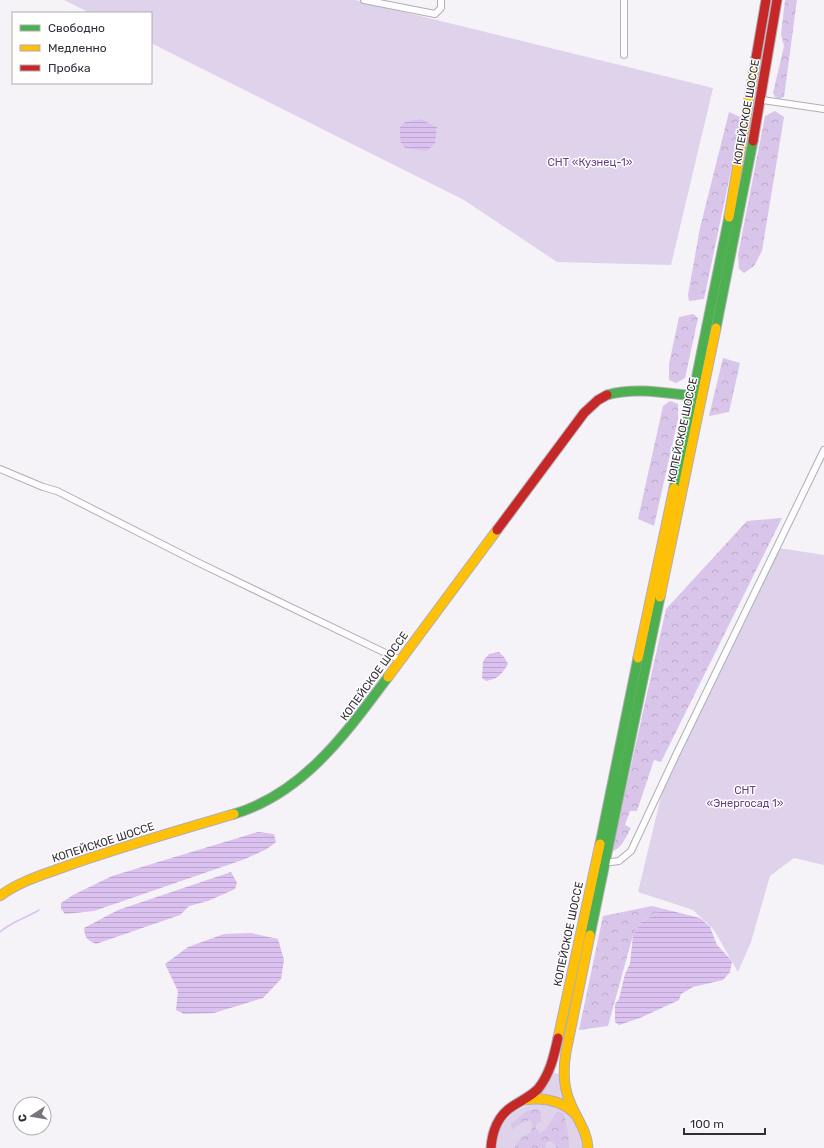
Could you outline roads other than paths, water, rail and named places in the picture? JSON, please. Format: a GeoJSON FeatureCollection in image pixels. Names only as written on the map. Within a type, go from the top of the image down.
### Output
{"type":"FeatureCollection","features":[{"type":"Feature","properties":{"kind":"main road","name":"КОПЕЙСКОЕ ШОССЕ"},"geometry":{"type":"LineString","coordinates":[[588,1147],[585,1130],[570,1102],[565,1083],[564,1061],[697,397],[766,0]]}},
{"type":"Feature","properties":{"kind":"main road","name":"КОПЕЙСКОЕ ШОССЕ"},"geometry":{"type":"LineString","coordinates":[[491,1148],[492,1136],[499,1120],[510,1108],[525,1100],[547,1077],[554,1055],[762,100],[777,0]]}},
{"type":"Feature","properties":{"kind":"main road"},"geometry":{"type":"LineString","coordinates":[[750,97],[762,100]]}},
{"type":"Feature","properties":{"kind":"main road","name":"КОПЕЙСКОЕ ШОССЕ"},"geometry":{"type":"LineString","coordinates":[[0,896],[10,889],[37,877],[92,857],[244,811],[285,790],[320,762],[344,736],[584,413],[601,397],[618,392],[644,392],[697,397]]}},
{"type":"Feature","properties":{"kind":"main road"},"geometry":{"type":"LineString","coordinates":[[525,1100],[540,1098],[554,1100],[567,1106],[577,1116]]}},
{"type":"Feature","properties":{"kind":"street"},"geometry":{"type":"LineString","coordinates":[[364,0],[389,2],[435,14],[441,8],[441,0]]}},
{"type":"Feature","properties":{"kind":"street"},"geometry":{"type":"LineString","coordinates":[[624,0],[624,55]]}},
{"type":"Feature","properties":{"kind":"street"},"geometry":{"type":"LineString","coordinates":[[762,100],[824,109]]}},
{"type":"Feature","properties":{"kind":"street"},"geometry":{"type":"LineString","coordinates":[[603,863],[619,861],[631,851],[678,749],[824,450]]}},
{"type":"Feature","properties":{"kind":"street"},"geometry":{"type":"LineString","coordinates":[[0,469],[43,487],[57,491],[195,561],[400,660]]}},
{"type":"Feature","properties":{"kind":"waterway"},"geometry":{"type":"LineString","coordinates":[[0,932],[9,925],[39,910]]}},
{"type":"Feature","properties":{"kind":"park label","name":"СНТ «Кузнец-1»"},"geometry":{"type":"Point","coordinates":[590,162]}},
{"type":"Feature","properties":{"kind":"park label","name":"СНТ «Энергосад 1»"},"geometry":{"type":"Point","coordinates":[745,796]}}]}
